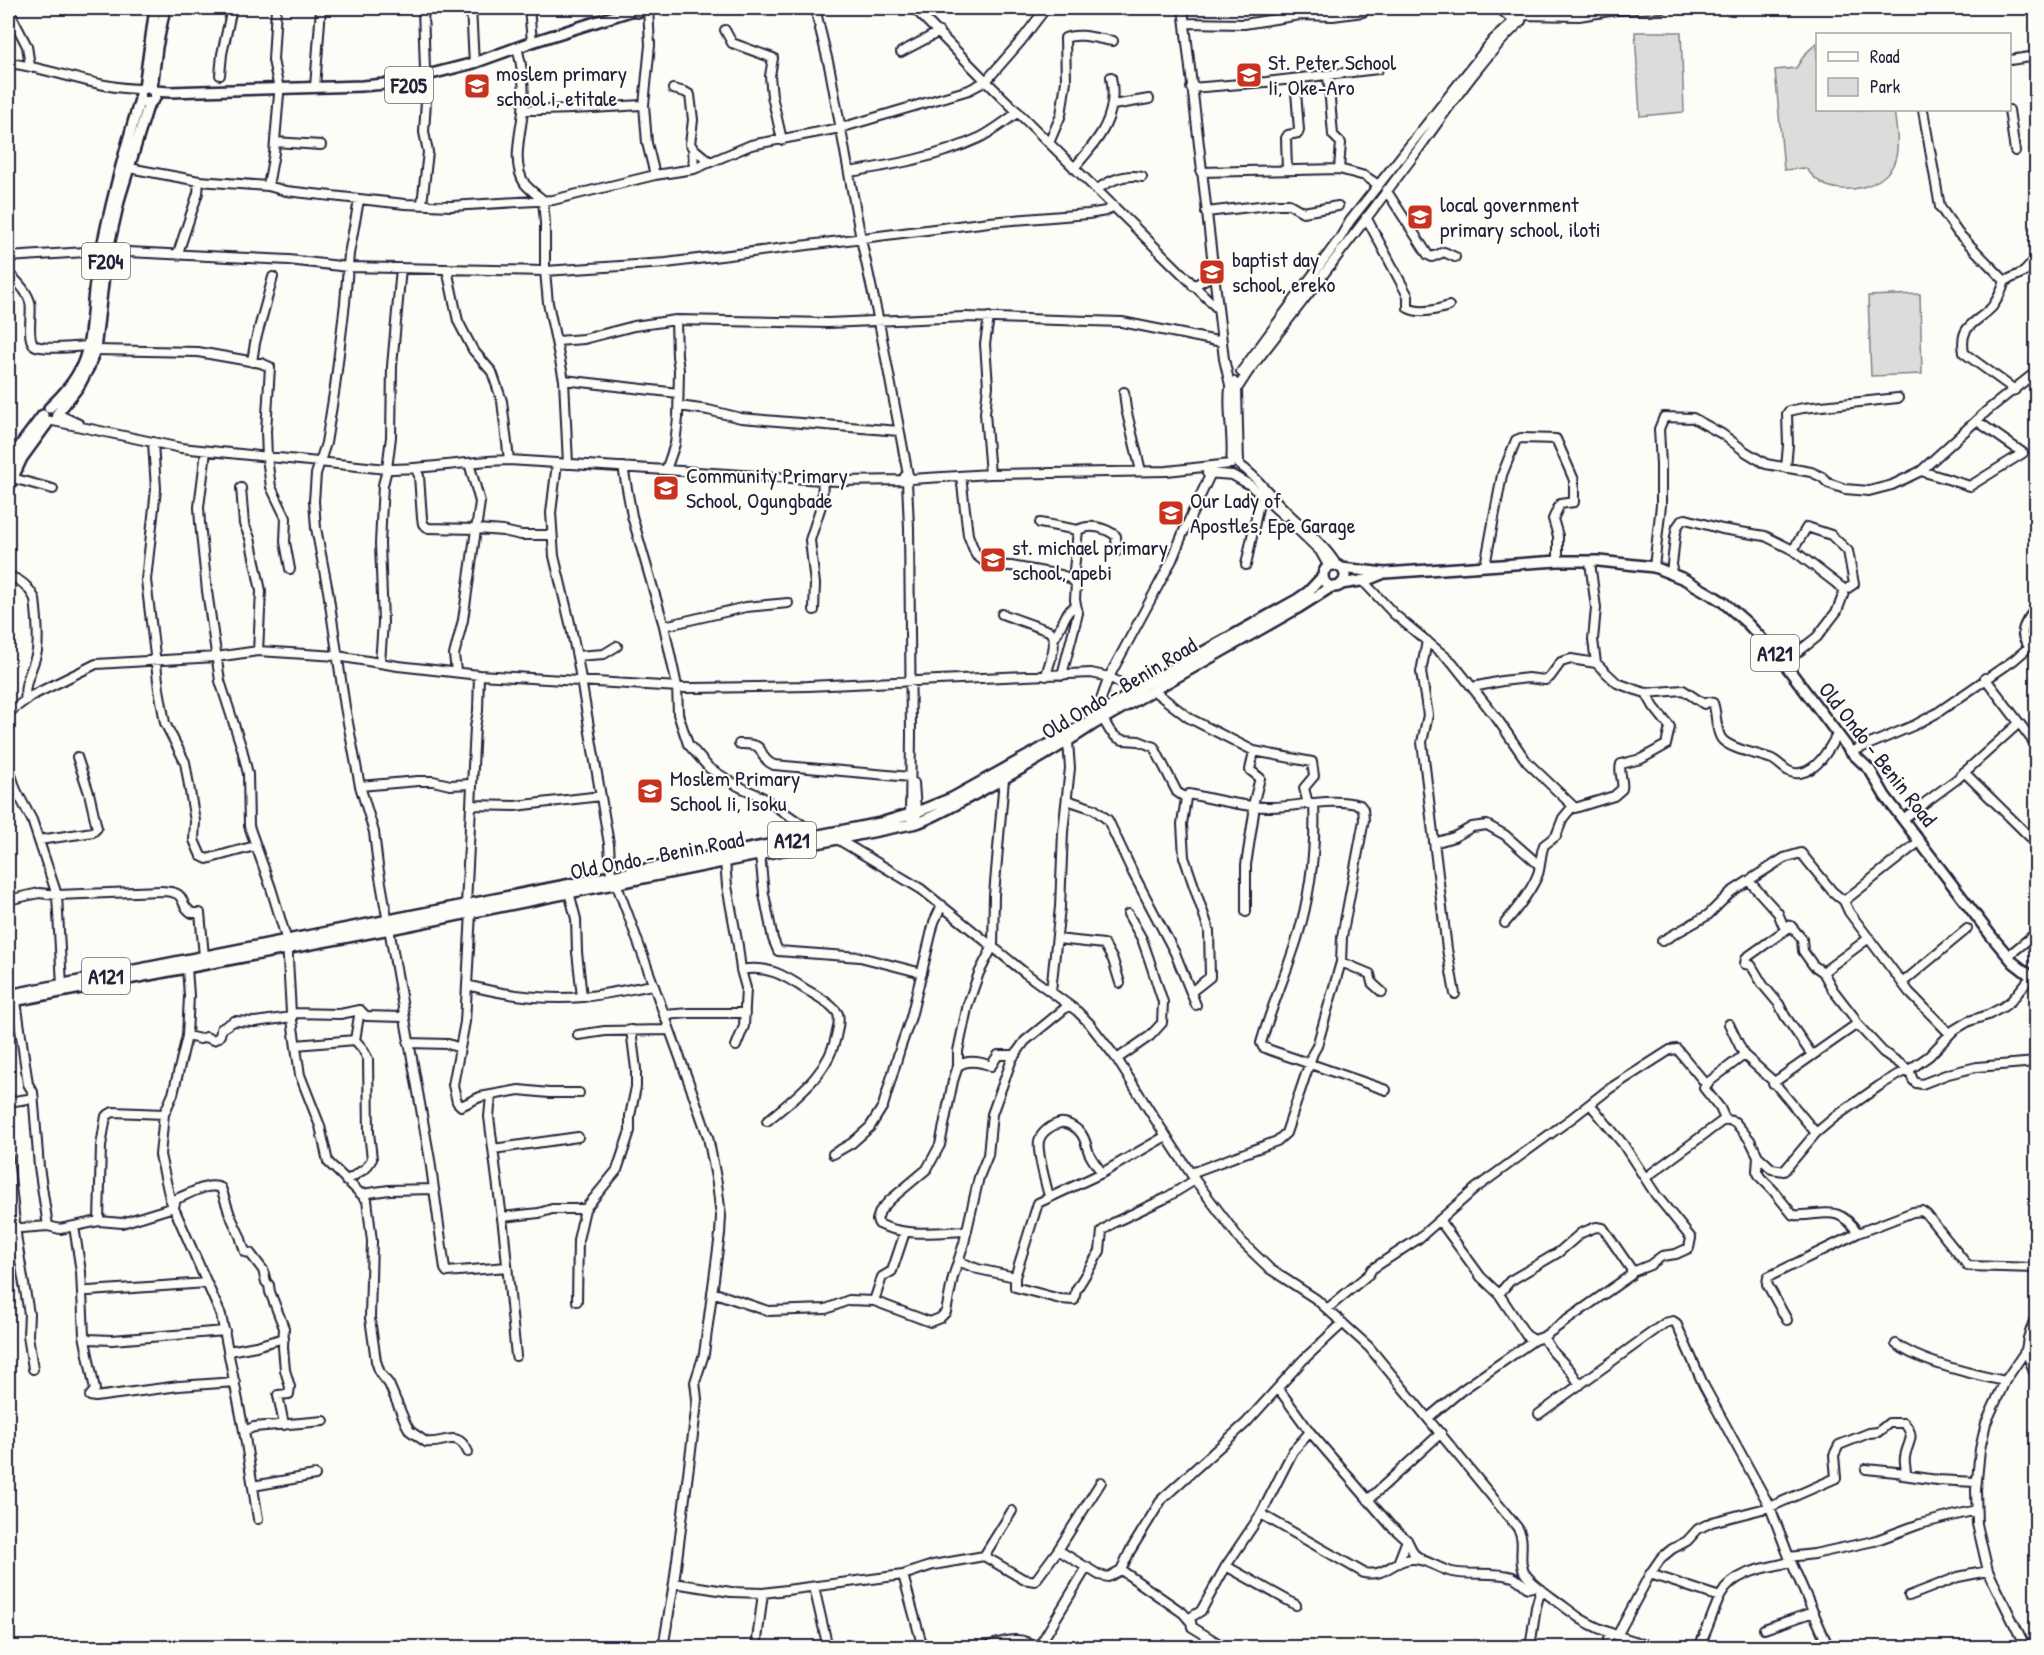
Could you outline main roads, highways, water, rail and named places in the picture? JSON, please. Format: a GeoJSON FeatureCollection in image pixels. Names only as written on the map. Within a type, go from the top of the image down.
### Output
{"type":"FeatureCollection","features":[{"type":"Feature","properties":{"kind":"main road","name":"F204"},"geometry":{"type":"LineString","coordinates":[[10,474],[51,416],[91,348],[95,286],[148,106],[147,94],[155,8]]}},
{"type":"Feature","properties":{"kind":"main road","name":"F204"},"geometry":{"type":"LineString","coordinates":[[105,251],[111,205],[147,94],[165,8]]}},
{"type":"Feature","properties":{"kind":"main road","name":"F205"},"geometry":{"type":"LineString","coordinates":[[279,91],[387,84],[426,77],[518,51],[647,8]]}},
{"type":"Feature","properties":{"kind":"main road","name":"F205"},"geometry":{"type":"LineString","coordinates":[[147,94],[398,88],[532,42],[647,8]]}},
{"type":"Feature","properties":{"kind":"main road","name":"F204"},"geometry":{"type":"LineString","coordinates":[[8,488],[10,474],[20,448],[51,416]]}},
{"type":"Feature","properties":{"kind":"main road"},"geometry":{"type":"LineString","coordinates":[[8,449],[20,448]]}},
{"type":"Feature","properties":{"kind":"main road","name":"Old Ondo - Benin Road"},"geometry":{"type":"LineString","coordinates":[[914,819],[1080,727],[1135,691],[1298,599],[1323,576],[1324,571],[1336,567],[1385,573],[1558,561],[1654,567],[1697,586],[1723,602],[1747,623],[1784,663],[1837,735],[1870,770],[1885,796],[2008,956],[2034,978]]}},
{"type":"Feature","properties":{"kind":"main road"},"geometry":{"type":"LineString","coordinates":[[1336,567],[1344,578],[1341,584]]}},
{"type":"Feature","properties":{"kind":"main road","name":"Old Ondo - Benin Road"},"geometry":{"type":"LineString","coordinates":[[10,1000],[68,986],[468,908],[760,854],[880,823],[934,817],[1068,742],[1099,716],[1154,690],[1331,587],[1385,573]]}},
{"type":"Feature","properties":{"kind":"main road"},"geometry":{"type":"LineString","coordinates":[[1323,576],[1325,583],[1331,587]]}},
{"type":"Feature","properties":{"kind":"main road","name":"Old Ondo - Benin Road"},"geometry":{"type":"LineString","coordinates":[[468,908],[569,892],[614,880],[818,836],[832,836]]}},
{"type":"Feature","properties":{"kind":"main road","name":"Old Ondo - Benin Road"},"geometry":{"type":"LineString","coordinates":[[68,986],[187,968],[201,961],[218,961],[287,945]]}},
{"type":"Feature","properties":{"kind":"place","name":"St. Peter School Ii, Oke-Aro"},"geometry":{"type":"Point","coordinates":[1249,75]}},
{"type":"Feature","properties":{"kind":"place","name":"moslem primary school i, etitale"},"geometry":{"type":"Point","coordinates":[477,86]}},
{"type":"Feature","properties":{"kind":"place","name":"local government primary school, iloti"},"geometry":{"type":"Point","coordinates":[1420,217]}},
{"type":"Feature","properties":{"kind":"place","name":"baptist day school, ereko"},"geometry":{"type":"Point","coordinates":[1212,272]}},
{"type":"Feature","properties":{"kind":"place","name":"Community Primary School, Ogungbade"},"geometry":{"type":"Point","coordinates":[666,488]}},
{"type":"Feature","properties":{"kind":"place","name":"Our Lady of Apostles, Epe Garage"},"geometry":{"type":"Point","coordinates":[1171,513]}},
{"type":"Feature","properties":{"kind":"place","name":"st. michael primary school, apebi"},"geometry":{"type":"Point","coordinates":[993,560]}},
{"type":"Feature","properties":{"kind":"place","name":"Moslem Primary School Ii, Isoku"},"geometry":{"type":"Point","coordinates":[650,791]}}]}
